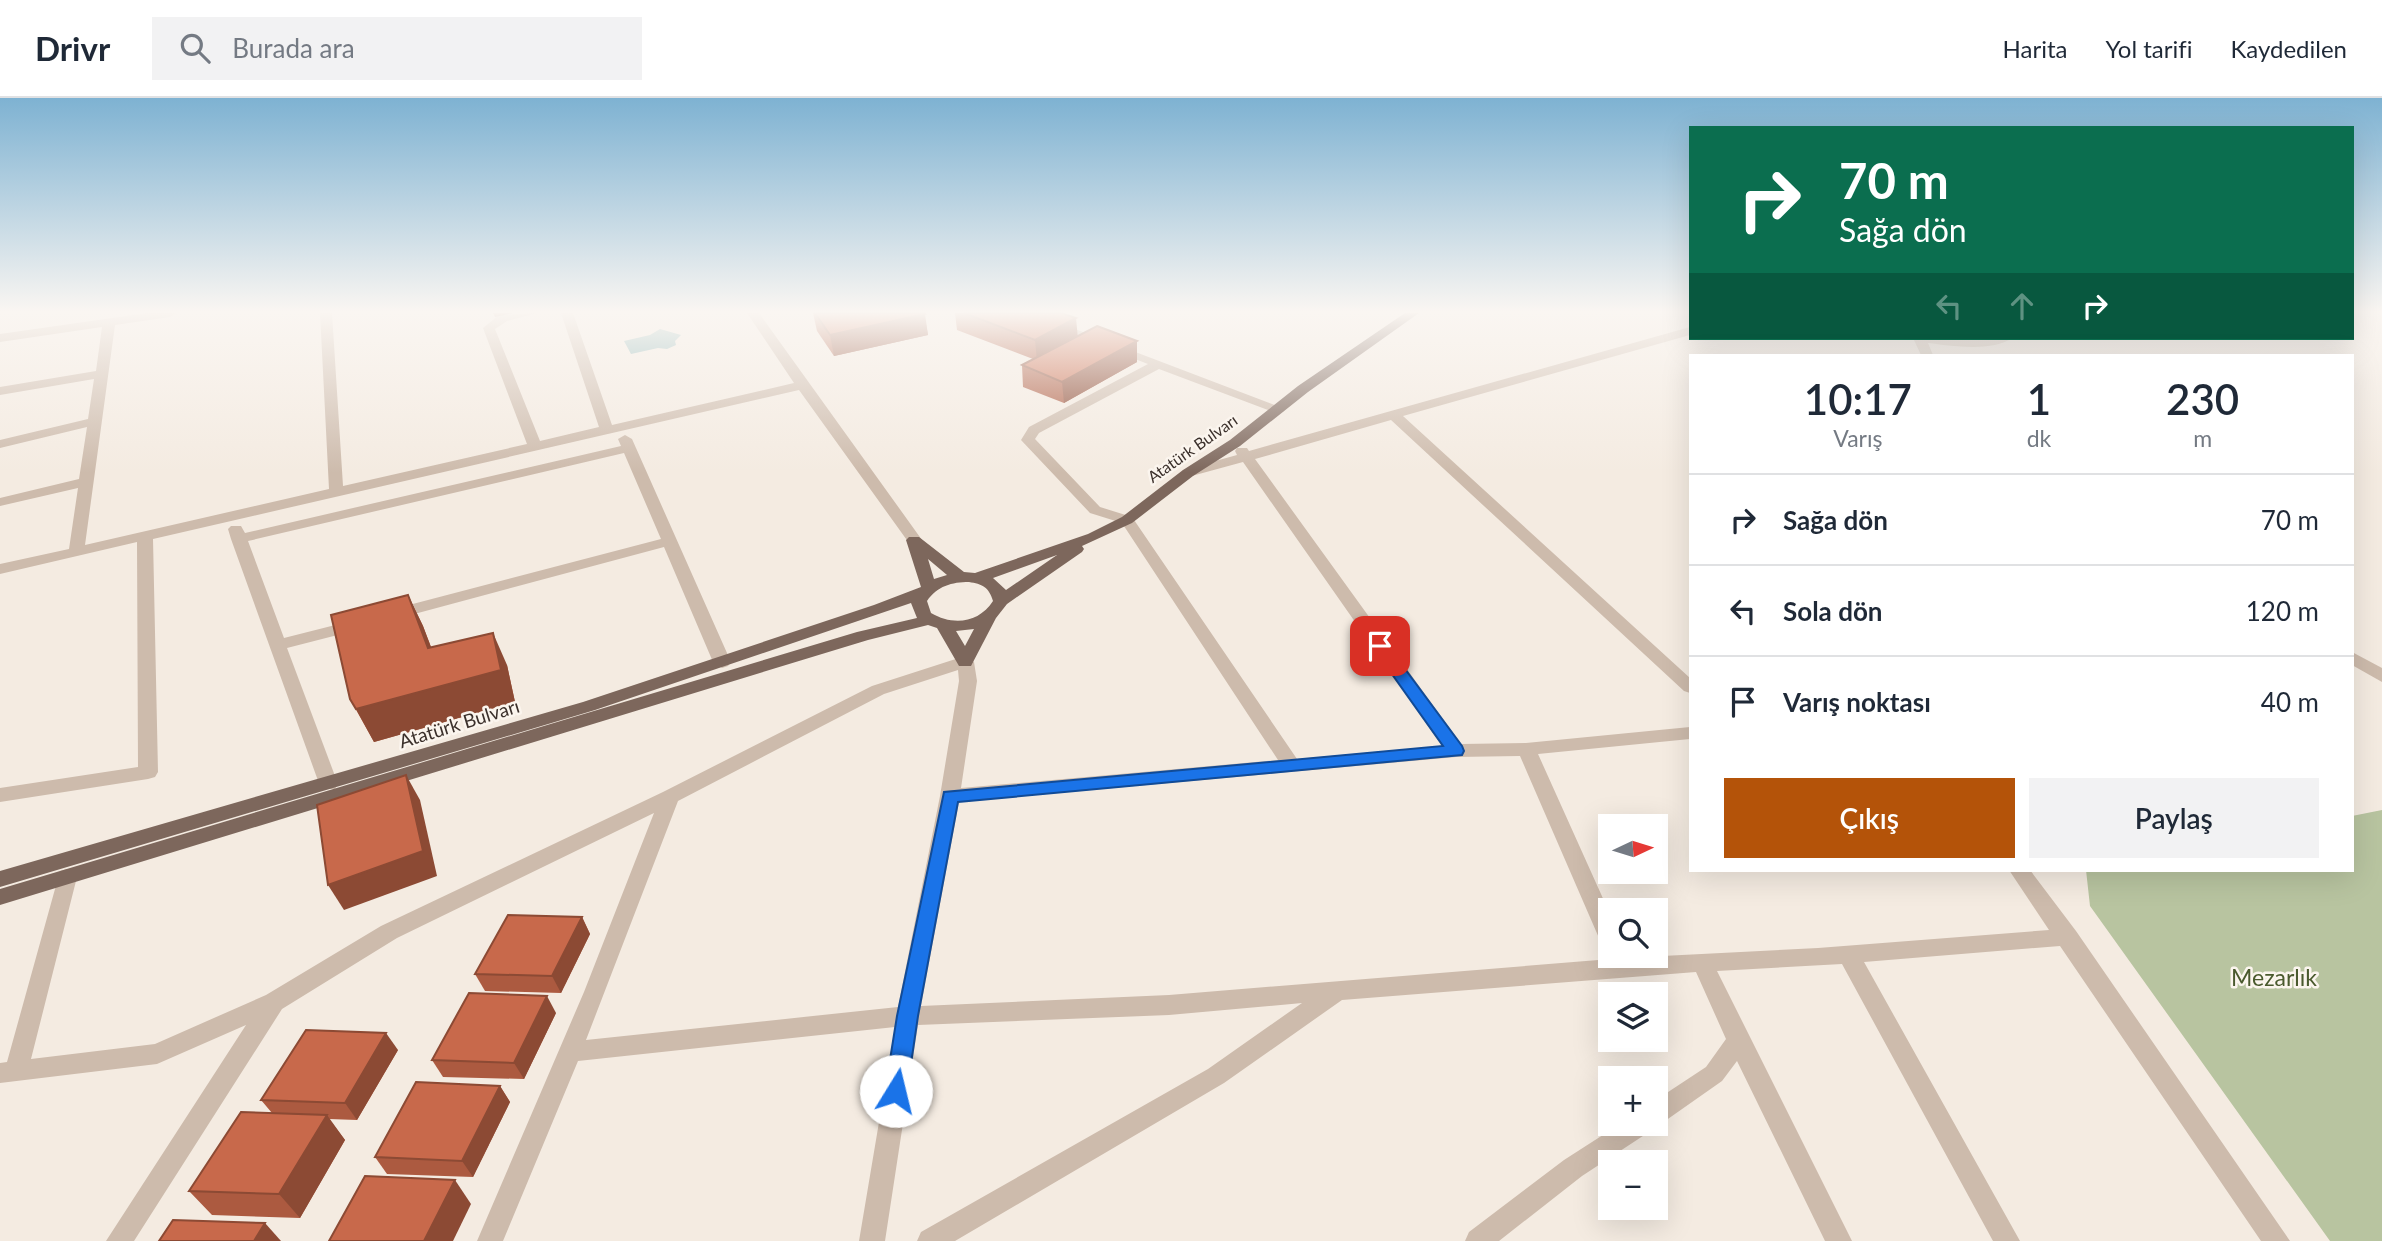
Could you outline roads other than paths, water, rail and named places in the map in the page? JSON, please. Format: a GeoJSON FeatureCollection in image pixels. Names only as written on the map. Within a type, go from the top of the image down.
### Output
{"type":"FeatureCollection","features":[{"type":"Feature","properties":{"kind":"main road","name":"Atatürk Bulvarı"},"geometry":{"type":"LineString","coordinates":[[965,662],[988,618],[1001,601],[1093,537],[1127,520],[1337,366]]}},
{"type":"Feature","properties":{"kind":"main road","name":"Atatürk Bulvarı"},"geometry":{"type":"LineString","coordinates":[[0,879],[328,784],[722,662],[928,589],[1093,537]]}},
{"type":"Feature","properties":{"kind":"main road"},"geometry":{"type":"LineString","coordinates":[[914,540],[968,578],[998,589],[1001,601]]}},
{"type":"Feature","properties":{"kind":"main road"},"geometry":{"type":"LineString","coordinates":[[914,540],[928,589],[919,606],[936,623],[965,662]]}},
{"type":"Feature","properties":{"kind":"main road","name":"Atatürk Bulvarı"},"geometry":{"type":"LineString","coordinates":[[0,897],[863,636],[936,623],[967,625],[988,618]]}},
{"type":"Feature","properties":{"kind":"street"},"geometry":{"type":"LineString","coordinates":[[76,552],[102,366]]}},
{"type":"Feature","properties":{"kind":"street"},"geometry":{"type":"LineString","coordinates":[[329,366],[336,492]]}},
{"type":"Feature","properties":{"kind":"street"},"geometry":{"type":"LineString","coordinates":[[504,366],[535,446]]}},
{"type":"Feature","properties":{"kind":"street"},"geometry":{"type":"LineString","coordinates":[[589,366],[613,428],[629,448],[722,662]]}},
{"type":"Feature","properties":{"kind":"street"},"geometry":{"type":"LineString","coordinates":[[789,366],[914,540]]}},
{"type":"Feature","properties":{"kind":"street"},"geometry":{"type":"LineString","coordinates":[[1154,366],[1034,430],[1029,436],[1031,444],[1095,510],[1127,520],[1291,765]]}},
{"type":"Feature","properties":{"kind":"street"},"geometry":{"type":"LineString","coordinates":[[1164,366],[1278,408]]}},
{"type":"Feature","properties":{"kind":"street"},"geometry":{"type":"LineString","coordinates":[[1188,473],[1563,366]]}},
{"type":"Feature","properties":{"kind":"street"},"geometry":{"type":"LineString","coordinates":[[0,391],[101,374]]}},
{"type":"Feature","properties":{"kind":"street"},"geometry":{"type":"LineString","coordinates":[[0,569],[802,385]]}},
{"type":"Feature","properties":{"kind":"street"},"geometry":{"type":"LineString","coordinates":[[1392,414],[1689,686]]}},
{"type":"Feature","properties":{"kind":"street"},"geometry":{"type":"LineString","coordinates":[[0,444],[94,421]]}},
{"type":"Feature","properties":{"kind":"street"},"geometry":{"type":"LineString","coordinates":[[1235,443],[1248,457],[1456,751]]}},
{"type":"Feature","properties":{"kind":"street"},"geometry":{"type":"LineString","coordinates":[[239,539],[629,448]]}},
{"type":"Feature","properties":{"kind":"street"},"geometry":{"type":"LineString","coordinates":[[0,502],[86,482]]}},
{"type":"Feature","properties":{"kind":"street"},"geometry":{"type":"LineString","coordinates":[[231,516],[328,784]]}},
{"type":"Feature","properties":{"kind":"street"},"geometry":{"type":"LineString","coordinates":[[0,795],[148,772],[145,536]]}},
{"type":"Feature","properties":{"kind":"street"},"geometry":{"type":"LineString","coordinates":[[278,645],[670,541]]}},
{"type":"Feature","properties":{"kind":"street"},"geometry":{"type":"LineString","coordinates":[[2354,658],[2382,676]]}},
{"type":"Feature","properties":{"kind":"street"},"geometry":{"type":"LineString","coordinates":[[67,877],[8,1072],[157,1054],[274,1002],[389,932],[670,797],[878,690],[965,662],[968,681],[950,796],[908,1016],[872,1241]]}},
{"type":"Feature","properties":{"kind":"street"},"geometry":{"type":"LineString","coordinates":[[950,796],[1689,733]]}},
{"type":"Feature","properties":{"kind":"street"},"geometry":{"type":"LineString","coordinates":[[1526,749],[1598,911]]}},
{"type":"Feature","properties":{"kind":"street"},"geometry":{"type":"LineString","coordinates":[[490,1241],[570,1052],[670,797]]}},
{"type":"Feature","properties":{"kind":"street"},"geometry":{"type":"LineString","coordinates":[[2020,872],[2277,1241]]}},
{"type":"Feature","properties":{"kind":"street"},"geometry":{"type":"LineString","coordinates":[[1668,963],[1703,964],[2068,937]]}},
{"type":"Feature","properties":{"kind":"street"},"geometry":{"type":"LineString","coordinates":[[1848,954],[2007,1241]]}},
{"type":"Feature","properties":{"kind":"street"},"geometry":{"type":"LineString","coordinates":[[570,1052],[908,1016],[1169,1005],[1598,963]]}},
{"type":"Feature","properties":{"kind":"street"},"geometry":{"type":"LineString","coordinates":[[1703,964],[1839,1241]]}},
{"type":"Feature","properties":{"kind":"street"},"geometry":{"type":"LineString","coordinates":[[930,1241],[1216,1076],[1340,989]]}},
{"type":"Feature","properties":{"kind":"street"},"geometry":{"type":"LineString","coordinates":[[119,1241],[274,1002]]}},
{"type":"Feature","properties":{"kind":"street"},"geometry":{"type":"LineString","coordinates":[[1668,1105],[1714,1073],[1738,1040]]}},
{"type":"Feature","properties":{"kind":"street"},"geometry":{"type":"LineString","coordinates":[[1478,1241],[1573,1168],[1622,1136]]}},
{"type":"Feature","properties":{"kind":"park label","name":"Mezarlık"},"geometry":{"type":"Point","coordinates":[2274,977]}}]}
